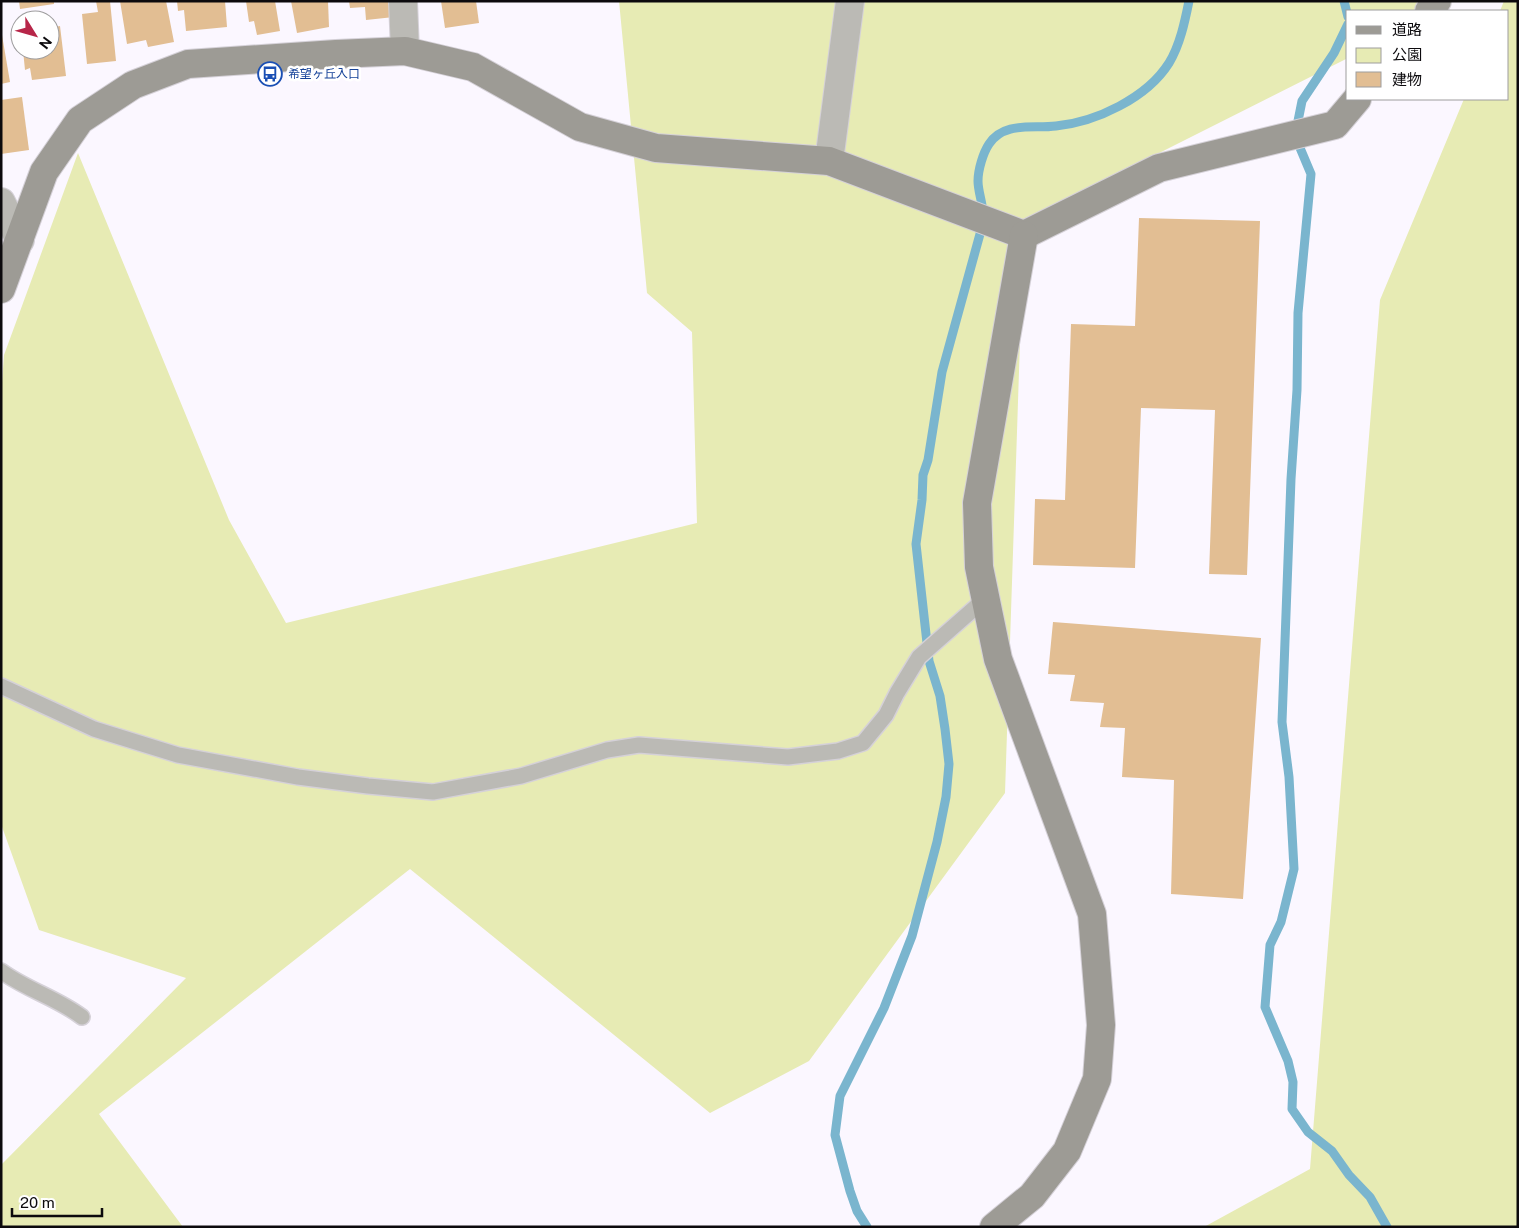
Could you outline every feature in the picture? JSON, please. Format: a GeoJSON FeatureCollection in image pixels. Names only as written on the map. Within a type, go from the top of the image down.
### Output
{"type":"FeatureCollection","features":[{"type":"Feature","properties":{"kind":"street"},"geometry":{"type":"LineString","coordinates":[[404,1],[405,51]]}},
{"type":"Feature","properties":{"kind":"street"},"geometry":{"type":"LineString","coordinates":[[829,161],[850,1]]}},
{"type":"Feature","properties":{"kind":"street"},"geometry":{"type":"LineString","coordinates":[[1,290],[44,172],[80,120],[133,85],[188,64],[405,51],[473,68],[580,127],[656,148],[829,161],[1024,235],[1159,168],[1335,125],[1356,100]]}},
{"type":"Feature","properties":{"kind":"street"},"geometry":{"type":"LineString","coordinates":[[1,202],[20,240]]}},
{"type":"Feature","properties":{"kind":"street"},"geometry":{"type":"LineString","coordinates":[[994,1227],[1032,1196],[1067,1151],[1097,1079],[1100,1025],[1092,914],[998,659],[979,567],[977,503],[1024,235]]}},
{"type":"Feature","properties":{"kind":"lane"},"geometry":{"type":"LineString","coordinates":[[1,686],[94,729],[178,755],[298,777],[433,792],[521,776],[607,750],[639,745],[788,757],[838,752],[863,743],[886,715],[897,693],[919,658],[986,598]]}},
{"type":"Feature","properties":{"kind":"lane"},"geometry":{"type":"LineString","coordinates":[[1,971],[19,984],[64,1003],[82,1017]]}},
{"type":"Feature","properties":{"kind":"green space"},"geometry":{"type":"Polygon","coordinates":[[[619,1],[1427,1],[1418,10],[1346,10],[1346,59],[1024,221],[1005,793],[809,1061],[710,1113],[410,869],[99,1114],[183,1227],[1,1227],[1,1165],[186,978],[39,930],[1,824],[1,396],[4,355],[78,153],[229,520],[286,623],[697,523],[692,332],[647,293],[619,1]]]}},
{"type":"Feature","properties":{"kind":"green space"},"geometry":{"type":"Polygon","coordinates":[[[1504,1],[1518,1],[1518,1227],[1204,1227],[1310,1169],[1380,300],[1464,100],[1509,100],[1509,10],[1500,10],[1504,1]]]}},
{"type":"Feature","properties":{"kind":"building"},"geometry":{"type":"Polygon","coordinates":[[[19,1],[54,1],[54,4],[20,9],[19,1]]]}},
{"type":"Feature","properties":{"kind":"building"},"geometry":{"type":"Polygon","coordinates":[[[96,1],[110,1],[116,61],[87,64],[82,14],[98,12],[96,1]]]}},
{"type":"Feature","properties":{"kind":"building"},"geometry":{"type":"Polygon","coordinates":[[[120,1],[166,1],[174,42],[148,47],[146,40],[127,44],[120,1]]]}},
{"type":"Feature","properties":{"kind":"building"},"geometry":{"type":"Polygon","coordinates":[[[177,1],[225,1],[227,27],[186,31],[184,10],[178,11],[177,1]]]}},
{"type":"Feature","properties":{"kind":"building"},"geometry":{"type":"Polygon","coordinates":[[[246,1],[275,1],[280,31],[257,35],[254,21],[249,22],[246,1]]]}},
{"type":"Feature","properties":{"kind":"building"},"geometry":{"type":"Polygon","coordinates":[[[291,1],[328,1],[329,27],[297,33],[291,1]]]}},
{"type":"Feature","properties":{"kind":"building"},"geometry":{"type":"Polygon","coordinates":[[[349,1],[393,1],[394,17],[366,20],[365,7],[350,8],[349,1]]]}},
{"type":"Feature","properties":{"kind":"building"},"geometry":{"type":"Polygon","coordinates":[[[441,1],[476,1],[479,23],[445,28],[441,1]]]}},
{"type":"Feature","properties":{"kind":"building"},"geometry":{"type":"Polygon","coordinates":[[[60,26],[66,76],[32,80],[30,68],[25,70],[24,60],[60,60],[60,26]]]}},
{"type":"Feature","properties":{"kind":"building"},"geometry":{"type":"Polygon","coordinates":[[[1,36],[10,82],[1,84],[1,36]]]}},
{"type":"Feature","properties":{"kind":"building"},"geometry":{"type":"Polygon","coordinates":[[[22,97],[29,150],[1,154],[1,100],[22,97]]]}},
{"type":"Feature","properties":{"kind":"building"},"geometry":{"type":"Polygon","coordinates":[[[1139,218],[1260,221],[1247,575],[1209,574],[1215,410],[1141,408],[1135,568],[1033,565],[1035,499],[1065,500],[1071,324],[1135,326],[1139,218]]]}},
{"type":"Feature","properties":{"kind":"building"},"geometry":{"type":"Polygon","coordinates":[[[1053,622],[1261,638],[1243,899],[1171,894],[1174,780],[1122,777],[1125,728],[1100,727],[1104,703],[1070,701],[1075,675],[1048,674],[1053,622]]]}},
{"type":"Feature","properties":{"kind":"waterway"},"geometry":{"type":"LineString","coordinates":[[867,1227],[857,1211],[850,1191],[835,1135],[840,1096],[884,1008],[912,936],[937,842],[946,797],[949,764],[945,729],[940,696],[929,661],[916,544],[922,500],[923,475],[928,460],[942,372],[980,234],[983,215],[978,185],[980,167],[989,144],[1003,132],[1011,129],[1071,124],[1104,114],[1148,87],[1159,76],[1173,56],[1182,33],[1189,1]]}},
{"type":"Feature","properties":{"kind":"waterway"},"geometry":{"type":"LineString","coordinates":[[1344,1],[1346,10]]}},
{"type":"Feature","properties":{"kind":"waterway"},"geometry":{"type":"LineString","coordinates":[[1346,28],[1334,53],[1302,101],[1295,136],[1311,174],[1298,313],[1297,390],[1291,479],[1282,722],[1289,777],[1294,869],[1281,922],[1270,945],[1265,1007],[1288,1061],[1293,1082],[1292,1109],[1308,1132],[1332,1151],[1349,1175],[1370,1197],[1387,1227]]}},
{"type":"Feature","properties":{"kind":"place","name":"希望ヶ丘入口"},"geometry":{"type":"Point","coordinates":[270,74]}}]}
